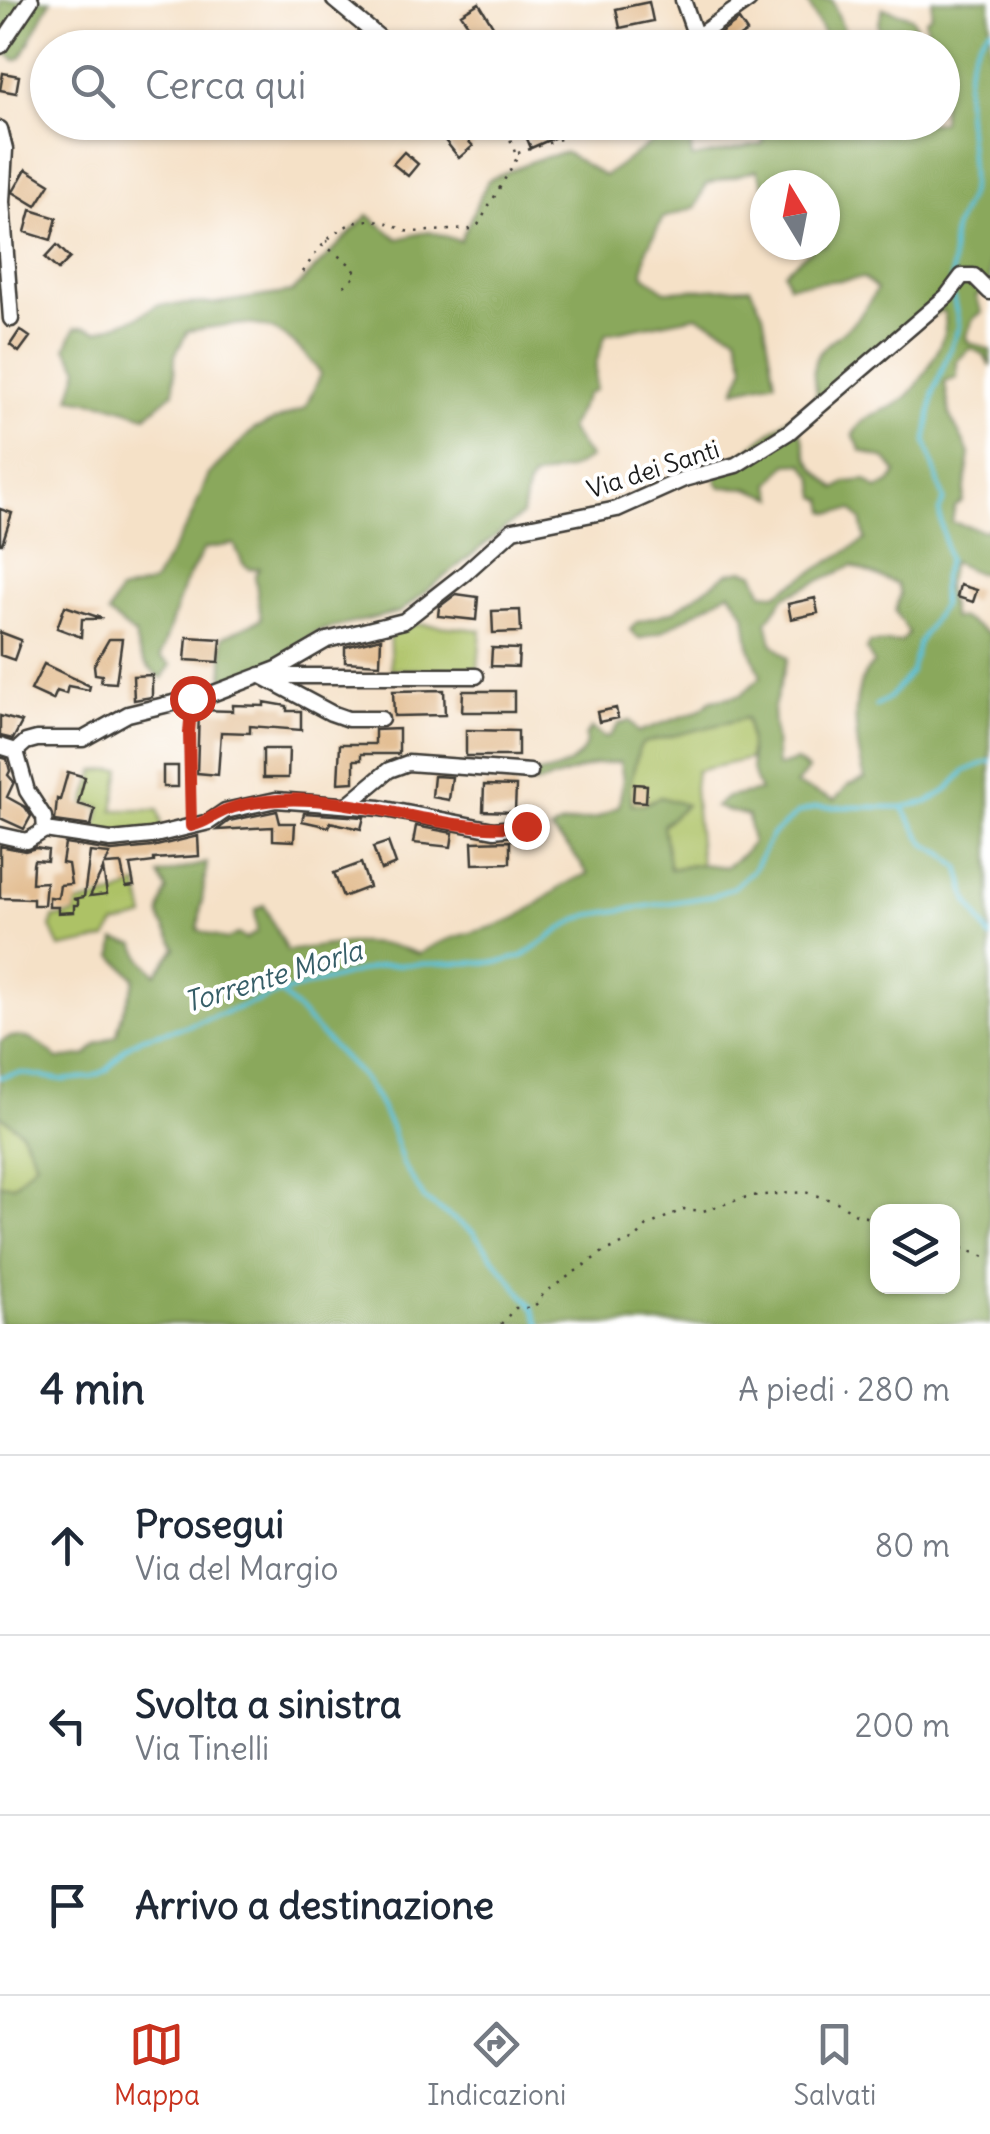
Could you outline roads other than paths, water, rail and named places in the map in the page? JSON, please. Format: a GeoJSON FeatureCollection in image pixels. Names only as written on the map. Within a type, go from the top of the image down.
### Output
{"type":"FeatureCollection","features":[{"type":"Feature","properties":{"kind":"street"},"geometry":{"type":"LineString","coordinates":[[0,46],[30,0]]}},
{"type":"Feature","properties":{"kind":"street"},"geometry":{"type":"LineString","coordinates":[[334,0],[370,30]]}},
{"type":"Feature","properties":{"kind":"street"},"geometry":{"type":"LineString","coordinates":[[682,0],[693,30]]}},
{"type":"Feature","properties":{"kind":"street"},"geometry":{"type":"LineString","coordinates":[[707,30],[748,0]]}},
{"type":"Feature","properties":{"kind":"street"},"geometry":{"type":"LineString","coordinates":[[0,129],[6,148],[2,202],[11,319]]}},
{"type":"Feature","properties":{"kind":"street","name":"Via dei Santi"},"geometry":{"type":"LineString","coordinates":[[16,752],[26,742],[37,739],[83,739],[128,714],[192,698],[278,669],[327,640],[404,621],[513,530],[617,509],[684,479],[736,465],[789,432],[947,296],[962,276],[974,276],[990,292]]}},
{"type":"Feature","properties":{"kind":"street"},"geometry":{"type":"LineString","coordinates":[[278,669],[286,676],[476,676]]}},
{"type":"Feature","properties":{"kind":"street"},"geometry":{"type":"LineString","coordinates":[[260,676],[330,713],[348,719],[381,719]]}},
{"type":"Feature","properties":{"kind":"street"},"geometry":{"type":"LineString","coordinates":[[0,746],[16,752],[27,791],[44,817],[45,830]]}},
{"type":"Feature","properties":{"kind":"street"},"geometry":{"type":"LineString","coordinates":[[347,806],[390,770],[408,763],[530,772]]}},
{"type":"Feature","properties":{"kind":"street"},"geometry":{"type":"LineString","coordinates":[[0,834],[26,841],[45,830],[111,840],[151,836],[210,822],[225,810],[276,800],[380,808],[494,830],[526,826]]}},
{"type":"Feature","properties":{"kind":"waterway"},"geometry":{"type":"LineString","coordinates":[[951,282],[953,235],[971,184],[966,81],[977,44],[990,28]]}},
{"type":"Feature","properties":{"kind":"waterway"},"geometry":{"type":"LineString","coordinates":[[876,706],[889,698],[911,672],[918,644],[942,605],[942,577],[948,560],[939,511],[944,500],[926,442],[934,391],[959,326],[953,296]]}},
{"type":"Feature","properties":{"kind":"waterway","name":"Torrente Morla"},"geometry":{"type":"LineString","coordinates":[[0,1077],[20,1073],[63,1080],[91,1077],[107,1070],[125,1048],[141,1038],[281,993],[382,965],[501,962],[523,956],[589,915],[713,896],[734,887],[754,869],[772,835],[798,813],[817,807],[902,807],[928,802],[946,791],[965,771],[990,761]]}},
{"type":"Feature","properties":{"kind":"waterway"},"geometry":{"type":"LineString","coordinates":[[903,808],[925,844],[959,868],[968,901],[990,937]]}},
{"type":"Feature","properties":{"kind":"waterway"},"geometry":{"type":"LineString","coordinates":[[281,993],[361,1076],[375,1096],[403,1164],[425,1200],[473,1232],[533,1308],[540,1324]]}}]}
